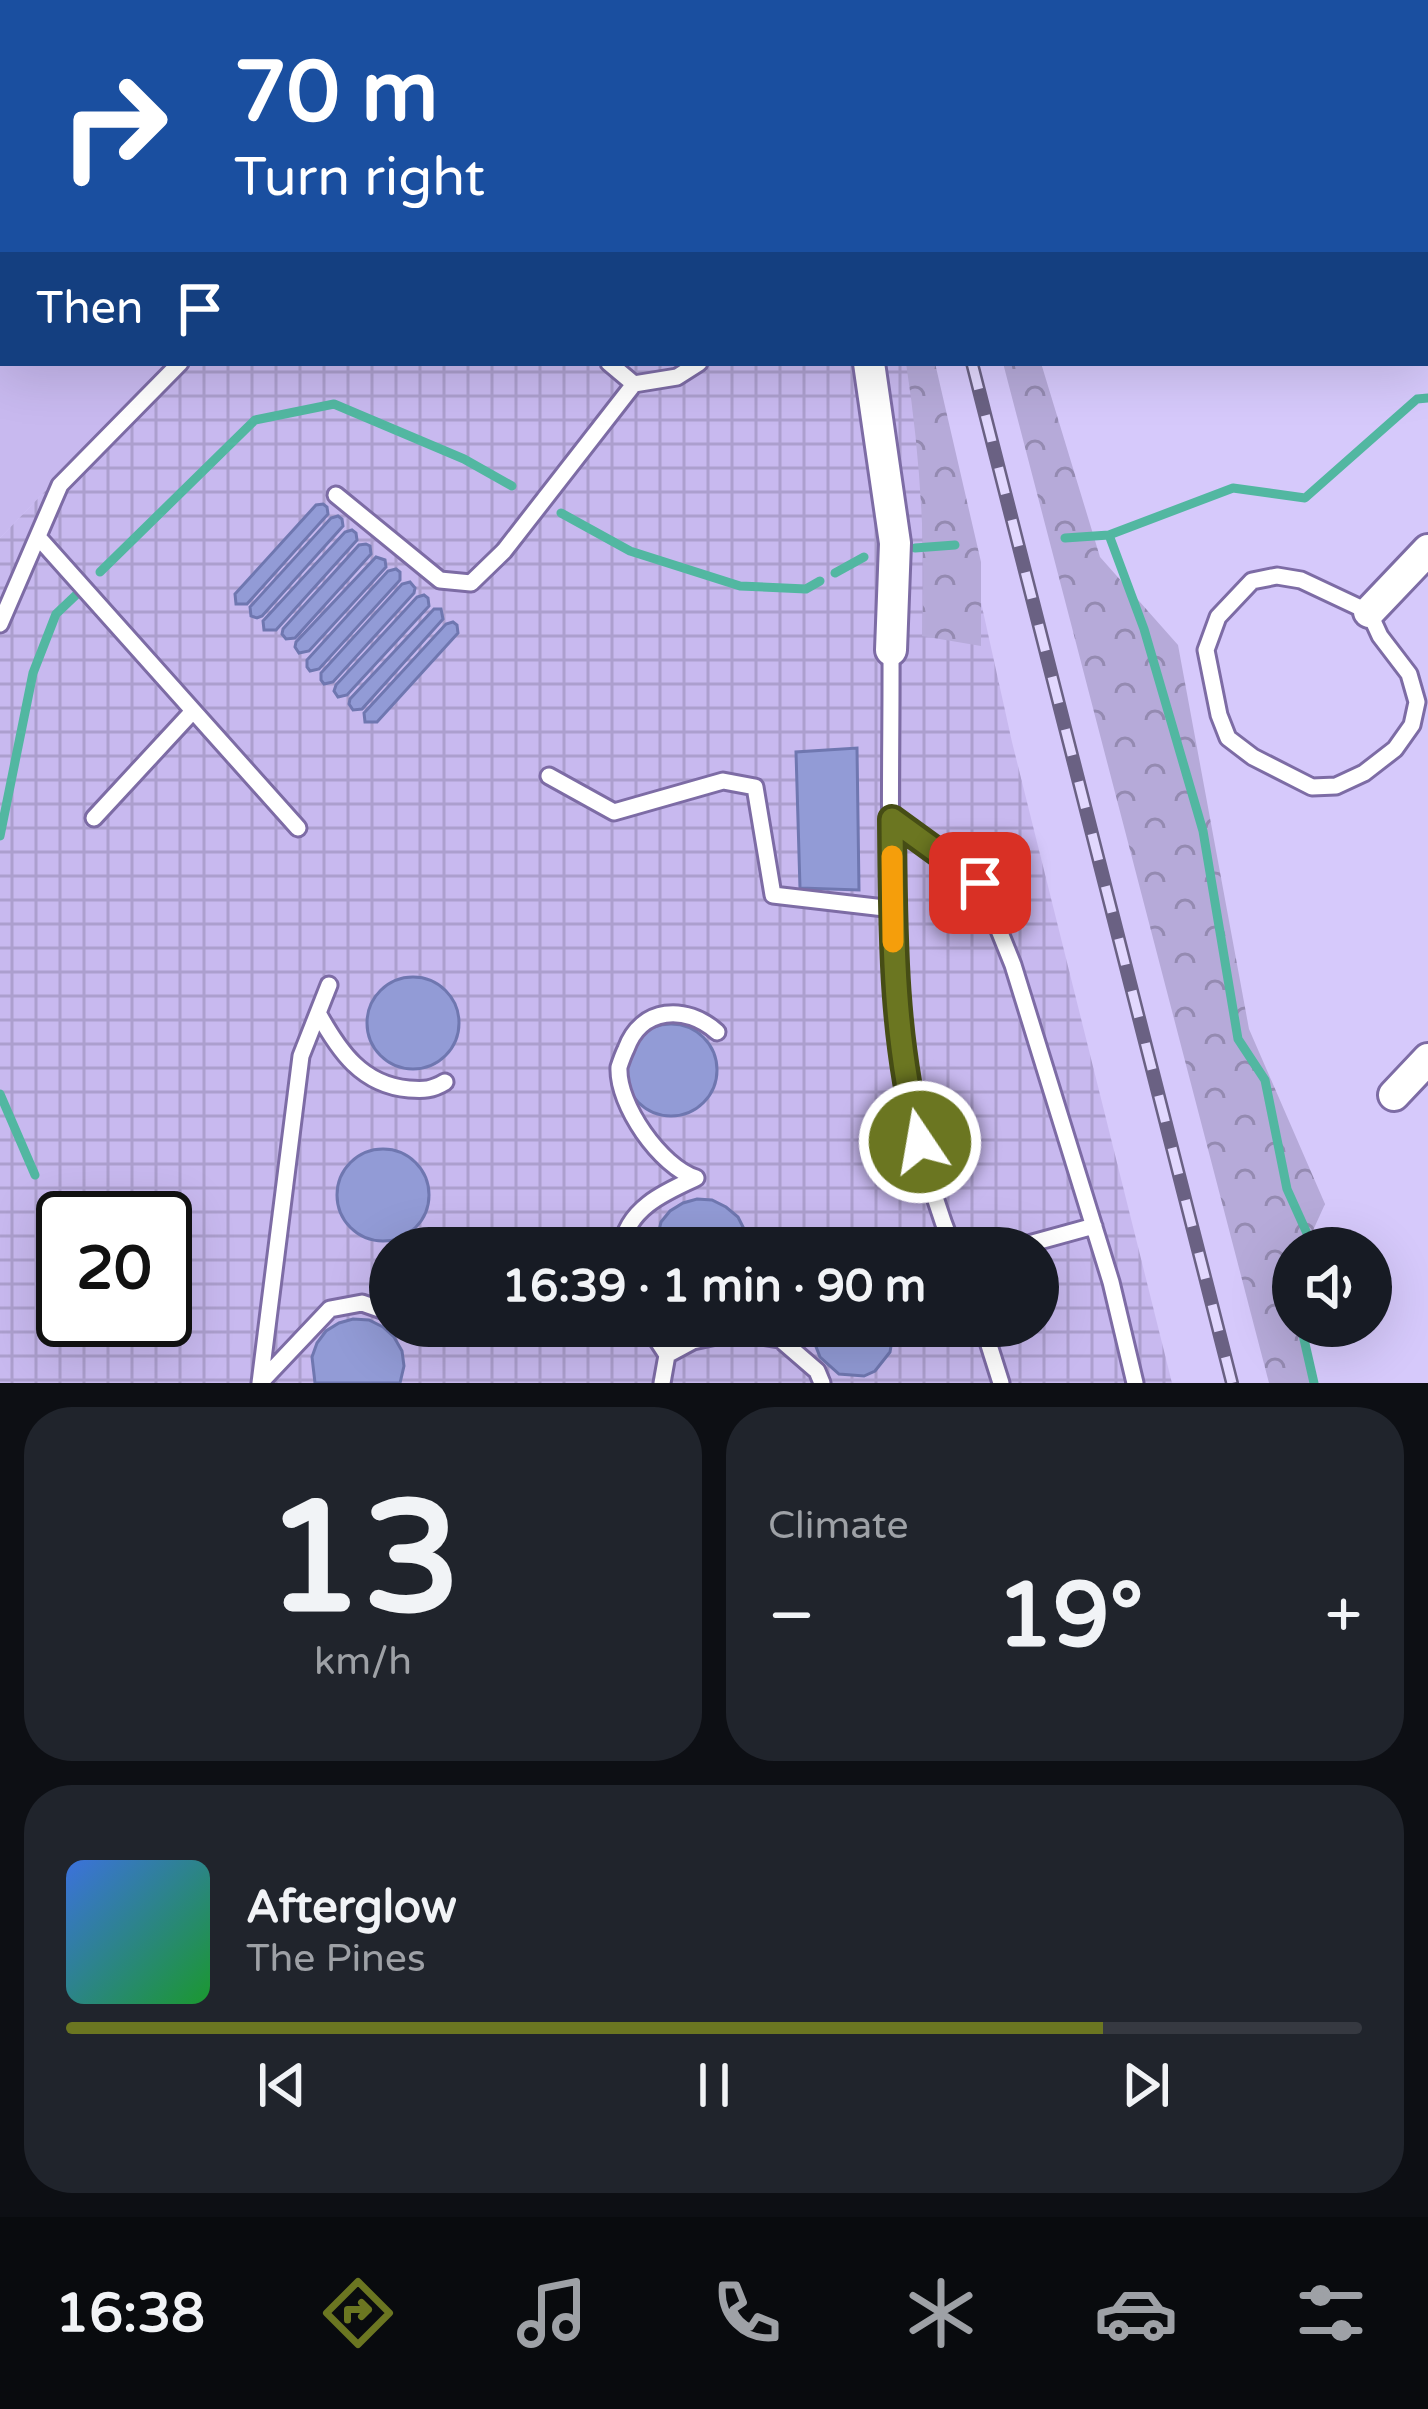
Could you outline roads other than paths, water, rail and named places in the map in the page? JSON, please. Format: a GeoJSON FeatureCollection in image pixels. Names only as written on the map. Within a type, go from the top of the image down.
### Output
{"type":"FeatureCollection","features":[{"type":"Feature","properties":{"kind":"street"},"geometry":{"type":"LineString","coordinates":[[868,366],[895,543],[891,650]]}},
{"type":"Feature","properties":{"kind":"street"},"geometry":{"type":"LineString","coordinates":[[1369,612],[1428,550]]}},
{"type":"Feature","properties":{"kind":"street"},"geometry":{"type":"LineString","coordinates":[[1394,1095],[1428,1059]]}},
{"type":"Feature","properties":{"kind":"lane"},"geometry":{"type":"LineString","coordinates":[[0,624],[60,485],[177,366]]}},
{"type":"Feature","properties":{"kind":"lane"},"geometry":{"type":"LineString","coordinates":[[613,366],[634,384]]}},
{"type":"Feature","properties":{"kind":"lane"},"geometry":{"type":"LineString","coordinates":[[336,495],[440,580],[471,584],[504,551],[634,384],[677,377],[694,366]]}},
{"type":"Feature","properties":{"kind":"lane"},"geometry":{"type":"LineString","coordinates":[[38,537],[298,828]]}},
{"type":"Feature","properties":{"kind":"lane"},"geometry":{"type":"LineString","coordinates":[[1277,576],[1301,580],[1369,612],[1408,674],[1418,701],[1412,725],[1394,748],[1364,773],[1336,786],[1312,788],[1253,757],[1228,737],[1206,650],[1218,617],[1252,581],[1277,576]]}},
{"type":"Feature","properties":{"kind":"lane"},"geometry":{"type":"LineString","coordinates":[[891,650],[893,962],[910,1106],[944,1227]]}},
{"type":"Feature","properties":{"kind":"lane"},"geometry":{"type":"LineString","coordinates":[[94,818],[193,710]]}},
{"type":"Feature","properties":{"kind":"lane"},"geometry":{"type":"LineString","coordinates":[[549,776],[614,812],[723,781],[755,787],[772,895],[892,910]]}},
{"type":"Feature","properties":{"kind":"lane"},"geometry":{"type":"LineString","coordinates":[[892,819],[980,883],[1013,965],[1094,1226],[1135,1383]]}},
{"type":"Feature","properties":{"kind":"lane"},"geometry":{"type":"LineString","coordinates":[[260,1383],[301,1056],[329,985]]}},
{"type":"Feature","properties":{"kind":"lane"},"geometry":{"type":"LineString","coordinates":[[630,1227],[651,1199],[696,1178],[681,1173],[662,1156],[625,1101],[619,1066],[630,1038],[645,1020],[668,1012],[687,1013],[717,1032]]}},
{"type":"Feature","properties":{"kind":"lane"},"geometry":{"type":"LineString","coordinates":[[318,1013],[338,1048],[363,1074],[395,1088],[431,1090],[445,1082]]}},
{"type":"Feature","properties":{"kind":"lane"},"geometry":{"type":"LineString","coordinates":[[1059,1236],[1094,1226]]}},
{"type":"Feature","properties":{"kind":"lane"},"geometry":{"type":"LineString","coordinates":[[260,1383],[330,1309],[369,1305]]}},
{"type":"Feature","properties":{"kind":"lane"},"geometry":{"type":"LineString","coordinates":[[667,1354],[693,1341],[735,1332],[780,1339],[817,1371],[822,1383]]}},
{"type":"Feature","properties":{"kind":"lane"},"geometry":{"type":"LineString","coordinates":[[662,1347],[667,1354],[662,1383]]}},
{"type":"Feature","properties":{"kind":"lane"},"geometry":{"type":"LineString","coordinates":[[990,1347],[1001,1383]]}},
{"type":"Feature","properties":{"kind":"waterway"},"geometry":{"type":"LineString","coordinates":[[1065,538],[1109,535],[1233,488],[1305,498],[1417,399],[1428,398]]}},
{"type":"Feature","properties":{"kind":"waterway"},"geometry":{"type":"LineString","coordinates":[[100,572],[255,420],[334,404],[464,459],[512,486]]}},
{"type":"Feature","properties":{"kind":"waterway"},"geometry":{"type":"LineString","coordinates":[[561,513],[630,551],[740,586],[806,589],[820,581]]}},
{"type":"Feature","properties":{"kind":"waterway"},"geometry":{"type":"LineString","coordinates":[[1109,535],[1144,629],[1203,831],[1238,1039],[1265,1080],[1287,1189],[1304,1227]]}},
{"type":"Feature","properties":{"kind":"waterway"},"geometry":{"type":"LineString","coordinates":[[915,548],[955,545]]}},
{"type":"Feature","properties":{"kind":"waterway"},"geometry":{"type":"LineString","coordinates":[[835,573],[864,557]]}},
{"type":"Feature","properties":{"kind":"waterway"},"geometry":{"type":"LineString","coordinates":[[0,836],[33,673],[56,614],[76,595]]}},
{"type":"Feature","properties":{"kind":"waterway"},"geometry":{"type":"LineString","coordinates":[[0,1094],[35,1175]]}},
{"type":"Feature","properties":{"kind":"waterway"},"geometry":{"type":"LineString","coordinates":[[1306,1347],[1314,1383]]}},
{"type":"Feature","properties":{"kind":"railway"},"geometry":{"type":"LineString","coordinates":[[973,366],[1232,1383]]}}]}
